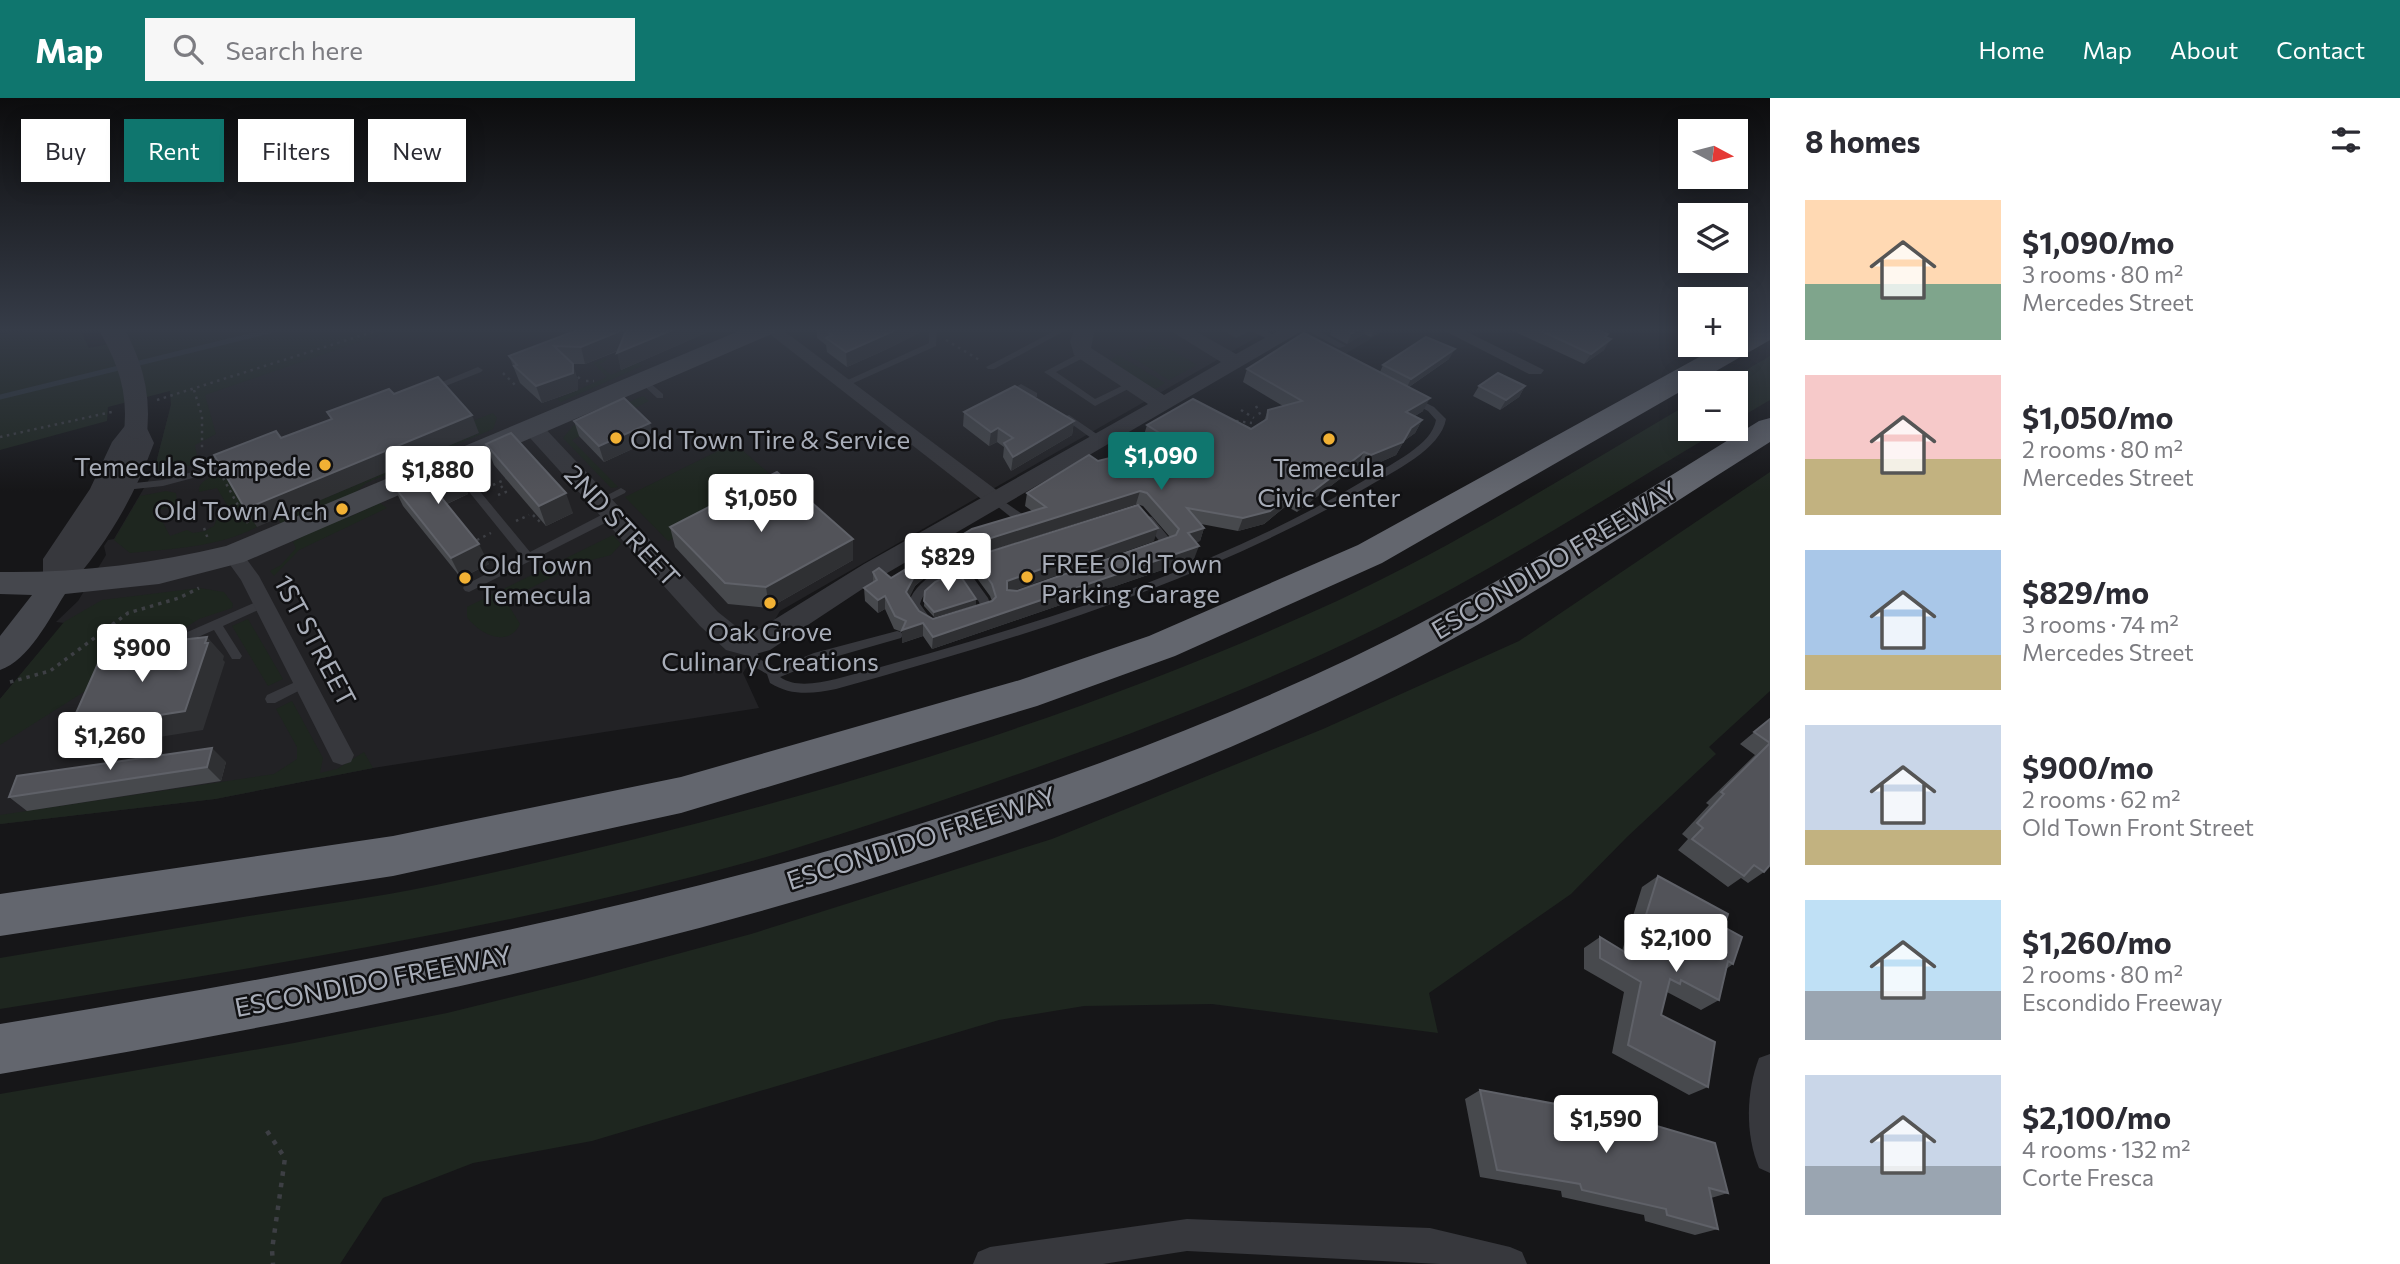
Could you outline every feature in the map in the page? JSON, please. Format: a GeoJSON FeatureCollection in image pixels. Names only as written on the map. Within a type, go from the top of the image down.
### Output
{"type":"FeatureCollection","features":[{"type":"Feature","properties":{"kind":"highway"},"geometry":{"type":"LineString","coordinates":[[0,915],[393,856],[668,798],[1023,695],[1162,646],[1370,554],[1675,382]]}},
{"type":"Feature","properties":{"kind":"highway","name":"ESCONDIDO FREEWAY"},"geometry":{"type":"LineString","coordinates":[[0,1049],[364,985],[549,944],[894,849],[1056,795],[1361,670],[1457,621],[1543,572],[1770,428]]}},
{"type":"Feature","properties":{"kind":"main road"},"geometry":{"type":"LineString","coordinates":[[0,583],[56,584],[178,570],[221,550],[454,469],[532,428],[663,382]]}},
{"type":"Feature","properties":{"kind":"main road"},"geometry":{"type":"LineString","coordinates":[[0,603],[56,584]]}},
{"type":"Feature","properties":{"kind":"main road"},"geometry":{"type":"LineString","coordinates":[[5,669],[21,634],[56,584]]}},
{"type":"Feature","properties":{"kind":"street"},"geometry":{"type":"LineString","coordinates":[[56,584],[84,556],[125,487],[143,443],[136,427],[136,382]]}},
{"type":"Feature","properties":{"kind":"street"},"geometry":{"type":"LineString","coordinates":[[1127,382],[1163,404]]}},
{"type":"Feature","properties":{"kind":"street"},"geometry":{"type":"LineString","coordinates":[[748,646],[771,637],[817,603],[1202,382]]}},
{"type":"Feature","properties":{"kind":"street"},"geometry":{"type":"LineString","coordinates":[[844,384],[996,500]]}},
{"type":"Feature","properties":{"kind":"street"},"geometry":{"type":"LineString","coordinates":[[56,584],[57,559],[101,490],[120,447],[136,427]]}},
{"type":"Feature","properties":{"kind":"street","name":"2ND STREET"},"geometry":{"type":"LineString","coordinates":[[532,428],[612,502],[709,619],[736,643],[748,646]]}},
{"type":"Feature","properties":{"kind":"street","name":"1ST STREET"},"geometry":{"type":"LineString","coordinates":[[221,550],[263,603],[342,755]]}},
{"type":"Feature","properties":{"kind":"street"},"geometry":{"type":"LineString","coordinates":[[1770,1069],[1763,1097],[1770,1157]]}},
{"type":"Feature","properties":{"kind":"street"},"geometry":{"type":"LineString","coordinates":[[990,1264],[1187,1235],[1430,1245],[1510,1264]]}},
{"type":"Feature","properties":{"kind":"lane"},"geometry":{"type":"LineString","coordinates":[[414,395],[446,382]]}},
{"type":"Feature","properties":{"kind":"lane"},"geometry":{"type":"LineString","coordinates":[[1064,382],[1095,403],[1131,385]]}},
{"type":"Feature","properties":{"kind":"lane"},"geometry":{"type":"LineString","coordinates":[[1021,387],[1034,395]]}},
{"type":"Feature","properties":{"kind":"lane"},"geometry":{"type":"LineString","coordinates":[[774,672],[774,680],[783,686],[818,687],[939,657],[1119,598],[1240,548],[1375,478],[1434,435],[1441,424],[1437,414],[1396,390]]}},
{"type":"Feature","properties":{"kind":"lane"},"geometry":{"type":"LineString","coordinates":[[1069,418],[1101,441]]}},
{"type":"Feature","properties":{"kind":"lane"},"geometry":{"type":"LineString","coordinates":[[125,487],[163,484],[242,461]]}},
{"type":"Feature","properties":{"kind":"lane"},"geometry":{"type":"LineString","coordinates":[[474,491],[528,557]]}},
{"type":"Feature","properties":{"kind":"lane"},"geometry":{"type":"LineString","coordinates":[[996,500],[1021,519]]}},
{"type":"Feature","properties":{"kind":"lane"},"geometry":{"type":"LineString","coordinates":[[469,588],[528,557],[612,502]]}},
{"type":"Feature","properties":{"kind":"lane"},"geometry":{"type":"LineString","coordinates":[[1137,510],[1167,543],[1147,552]]}},
{"type":"Feature","properties":{"kind":"lane"},"geometry":{"type":"LineString","coordinates":[[931,625],[918,614],[915,598],[918,592],[943,574],[1004,552]]}},
{"type":"Feature","properties":{"kind":"lane"},"geometry":{"type":"LineString","coordinates":[[960,567],[986,608],[964,615]]}},
{"type":"Feature","properties":{"kind":"lane"},"geometry":{"type":"LineString","coordinates":[[149,656],[263,603]]}},
{"type":"Feature","properties":{"kind":"lane"},"geometry":{"type":"LineString","coordinates":[[216,624],[236,656]]}},
{"type":"Feature","properties":{"kind":"lane"},"geometry":{"type":"LineString","coordinates":[[748,646],[757,663],[774,672],[897,635]]}},
{"type":"Feature","properties":{"kind":"lane"},"geometry":{"type":"LineString","coordinates":[[271,699],[304,683]]}},
{"type":"Feature","properties":{"kind":"path"},"geometry":{"type":"LineString","coordinates":[[202,450],[202,416],[192,390],[216,382]]}},
{"type":"Feature","properties":{"kind":"path"},"geometry":{"type":"LineString","coordinates":[[512,382],[516,386]]}},
{"type":"Feature","properties":{"kind":"path"},"geometry":{"type":"LineString","coordinates":[[1256,406],[1261,416]]}},
{"type":"Feature","properties":{"kind":"path"},"geometry":{"type":"LineString","coordinates":[[1241,410],[1254,418]]}},
{"type":"Feature","properties":{"kind":"path"},"geometry":{"type":"LineString","coordinates":[[1236,421],[1252,423]]}},
{"type":"Feature","properties":{"kind":"path"},"geometry":{"type":"LineString","coordinates":[[0,437],[75,422]]}},
{"type":"Feature","properties":{"kind":"path"},"geometry":{"type":"LineString","coordinates":[[218,469],[253,532]]}},
{"type":"Feature","properties":{"kind":"path"},"geometry":{"type":"LineString","coordinates":[[493,485],[506,479]]}},
{"type":"Feature","properties":{"kind":"path"},"geometry":{"type":"LineString","coordinates":[[533,515],[540,522]]}},
{"type":"Feature","properties":{"kind":"path"},"geometry":{"type":"LineString","coordinates":[[204,528],[221,550]]}},
{"type":"Feature","properties":{"kind":"path"},"geometry":{"type":"LineString","coordinates":[[5,669],[50,671],[128,613],[179,598],[200,588]]}},
{"type":"Feature","properties":{"kind":"path"},"geometry":{"type":"LineString","coordinates":[[267,1131],[285,1158],[273,1264]]}},
{"type":"Feature","properties":{"kind":"shaded area"},"geometry":{"type":"Polygon","coordinates":[[[0,382],[242,382],[205,395],[216,434],[195,445],[198,464],[154,471],[171,405],[170,391],[108,407],[107,421],[0,450],[0,382]]]}},
{"type":"Feature","properties":{"kind":"shaded area","name":"Old Town Temecula"},"geometry":{"type":"Polygon","coordinates":[[[238,382],[1178,382],[780,611],[743,673],[759,708],[373,768],[215,799],[0,824],[0,699],[64,623],[56,622],[78,601],[106,555],[104,546],[108,540],[114,539],[154,471],[171,405],[238,382]]]}},
{"type":"Feature","properties":{"kind":"shaded area"},"geometry":{"type":"Polygon","coordinates":[[[595,382],[605,382],[561,402],[557,399],[595,382]]]}},
{"type":"Feature","properties":{"kind":"shaded area"},"geometry":{"type":"Polygon","coordinates":[[[1144,382],[1165,383],[1155,389],[1144,382]]]}},
{"type":"Feature","properties":{"kind":"shaded area"},"geometry":{"type":"Polygon","coordinates":[[[1748,382],[1770,382],[1770,400],[1748,413],[1748,382]]]}},
{"type":"Feature","properties":{"kind":"shaded area"},"geometry":{"type":"Polygon","coordinates":[[[643,396],[649,401],[572,440],[618,487],[611,488],[563,438],[573,426],[643,396]]]}},
{"type":"Feature","properties":{"kind":"shaded area"},"geometry":{"type":"Polygon","coordinates":[[[1678,410],[1678,441],[1702,441],[1510,556],[1423,604],[1281,673],[1080,752],[841,834],[665,884],[476,926],[191,978],[0,1009],[0,958],[436,885],[666,831],[780,801],[1007,731],[1118,692],[1337,601],[1427,556],[1678,410]]]}},
{"type":"Feature","properties":{"kind":"shaded area"},"geometry":{"type":"Polygon","coordinates":[[[493,413],[497,418],[493,429],[366,483],[354,494],[281,524],[278,518],[479,433],[470,422],[493,413]]]}},
{"type":"Feature","properties":{"kind":"shaded area"},"geometry":{"type":"Polygon","coordinates":[[[734,443],[780,483],[668,541],[625,497],[734,443]]]}},
{"type":"Feature","properties":{"kind":"shaded area"},"geometry":{"type":"Polygon","coordinates":[[[1770,472],[1770,691],[1709,747],[1716,754],[1627,837],[1571,894],[1429,993],[1438,1033],[1212,1004],[1084,1006],[999,1020],[592,1141],[473,1163],[383,1198],[340,1264],[0,1264],[0,1094],[294,1043],[447,1013],[751,934],[1052,839],[1323,729],[1519,641],[1770,472]]]}},
{"type":"Feature","properties":{"kind":"shaded area"},"geometry":{"type":"Polygon","coordinates":[[[226,473],[257,527],[211,543],[146,552],[130,553],[114,540],[140,496],[166,491],[176,493],[177,504],[157,511],[170,536],[187,530],[193,533],[205,531],[214,526],[217,518],[231,512],[217,488],[199,492],[199,487],[208,479],[226,473]]]}},
{"type":"Feature","properties":{"kind":"shaded area"},"geometry":{"type":"Polygon","coordinates":[[[380,503],[387,508],[299,550],[274,576],[270,571],[281,565],[296,548],[293,542],[332,520],[347,518],[380,503]]]}},
{"type":"Feature","properties":{"kind":"shaded area"},"geometry":{"type":"Polygon","coordinates":[[[613,535],[621,544],[611,555],[580,563],[513,597],[509,606],[520,624],[515,632],[508,636],[486,633],[467,617],[467,607],[613,535]]]}},
{"type":"Feature","properties":{"kind":"shaded area"},"geometry":{"type":"Polygon","coordinates":[[[199,588],[224,592],[233,604],[232,608],[199,619],[0,745],[0,699],[64,622],[102,600],[199,588]]]}},
{"type":"Feature","properties":{"kind":"shaded area"},"geometry":{"type":"Polygon","coordinates":[[[248,619],[283,679],[268,686],[232,626],[248,619]]]}},
{"type":"Feature","properties":{"kind":"shaded area"},"geometry":{"type":"Polygon","coordinates":[[[292,701],[323,758],[320,773],[337,769],[364,752],[373,768],[215,799],[0,824],[0,815],[274,774],[297,759],[297,747],[276,709],[292,701]]]}},
{"type":"Feature","properties":{"kind":"building","name":"Temecula Stampede"},"geometry":{"type":"Polygon","coordinates":[[[424,382],[443,382],[472,415],[245,509],[214,455],[276,431],[281,438],[332,419],[327,412],[389,389],[394,394],[424,382]]]}},
{"type":"Feature","properties":{"kind":"building"},"geometry":{"type":"Polygon","coordinates":[[[1270,382],[1400,382],[1430,398],[1406,412],[1422,420],[1411,428],[1403,442],[1371,455],[1364,452],[1303,499],[1292,493],[1270,511],[1243,518],[1187,508],[1204,528],[1188,533],[1199,546],[933,637],[923,623],[902,630],[906,621],[895,616],[885,596],[878,600],[864,588],[877,580],[873,572],[879,568],[891,578],[972,529],[1046,507],[1027,493],[1089,455],[1098,461],[1126,454],[1161,478],[1196,456],[1147,425],[1193,399],[1251,429],[1267,419],[1268,410],[1302,401],[1270,382]],[[1140,491],[956,549],[930,561],[916,573],[906,592],[919,611],[933,619],[992,601],[996,597],[992,584],[973,557],[1138,505],[1158,528],[1007,581],[1007,590],[1017,591],[1176,535],[1179,529],[1147,493],[1140,491]]]}},
{"type":"Feature","properties":{"kind":"building"},"geometry":{"type":"Polygon","coordinates":[[[1484,382],[1518,382],[1525,386],[1506,400],[1479,386],[1484,382]]]}},
{"type":"Feature","properties":{"kind":"building"},"geometry":{"type":"Polygon","coordinates":[[[1015,386],[1074,421],[1013,457],[1004,443],[1013,438],[998,428],[991,432],[964,412],[1015,386]]]}},
{"type":"Feature","properties":{"kind":"building"},"geometry":{"type":"Polygon","coordinates":[[[624,398],[650,423],[599,446],[574,421],[624,398]]]}},
{"type":"Feature","properties":{"kind":"building"},"geometry":{"type":"Polygon","coordinates":[[[511,433],[566,493],[539,506],[486,444],[511,433]]]}},
{"type":"Feature","properties":{"kind":"building"},"geometry":{"type":"Polygon","coordinates":[[[467,452],[474,467],[464,465],[457,470],[458,473],[432,486],[479,544],[451,558],[393,485],[447,461],[460,461],[461,455],[467,452]]]}},
{"type":"Feature","properties":{"kind":"building"},"geometry":{"type":"Polygon","coordinates":[[[777,472],[853,539],[766,587],[725,583],[670,527],[777,472]]]}},
{"type":"Feature","properties":{"kind":"building"},"geometry":{"type":"Polygon","coordinates":[[[957,571],[976,599],[934,612],[924,601],[925,591],[935,582],[957,571]]]}},
{"type":"Feature","properties":{"kind":"building"},"geometry":{"type":"Polygon","coordinates":[[[207,637],[205,643],[208,643],[185,711],[69,729],[100,659],[151,653],[155,643],[207,637]]]}},
{"type":"Feature","properties":{"kind":"building"},"geometry":{"type":"Polygon","coordinates":[[[1770,719],[1770,743],[1754,732],[1770,719]]]}},
{"type":"Feature","properties":{"kind":"building"},"geometry":{"type":"Polygon","coordinates":[[[1770,743],[1770,865],[1764,872],[1754,865],[1744,876],[1692,839],[1703,828],[1697,823],[1724,794],[1721,792],[1770,743]]]}},
{"type":"Feature","properties":{"kind":"building"},"geometry":{"type":"Polygon","coordinates":[[[212,748],[207,767],[9,797],[17,776],[212,748]]]}},
{"type":"Feature","properties":{"kind":"building"},"geometry":{"type":"Polygon","coordinates":[[[1658,876],[1728,914],[1724,927],[1742,937],[1733,964],[1728,961],[1719,1000],[1681,980],[1680,984],[1670,979],[1661,1015],[1715,1042],[1708,1087],[1628,1045],[1641,982],[1600,958],[1600,937],[1633,957],[1658,876]]]}},
{"type":"Feature","properties":{"kind":"building"},"geometry":{"type":"Polygon","coordinates":[[[1480,1090],[1626,1117],[1715,1143],[1728,1193],[1709,1188],[1718,1229],[1667,1215],[1666,1209],[1582,1190],[1580,1184],[1497,1170],[1480,1090]]]}},
{"type":"Feature","properties":{"kind":"waterway"},"geometry":{"type":"LineString","coordinates":[[0,397],[60,382]]}},
{"type":"Feature","properties":{"kind":"place","name":"Old Town Tire & Service"},"geometry":{"type":"Point","coordinates":[616,438]}},
{"type":"Feature","properties":{"kind":"place","name":"Temecula Civic Center"},"geometry":{"type":"Point","coordinates":[1329,439]}},
{"type":"Feature","properties":{"kind":"place","name":"Temecula Stampede"},"geometry":{"type":"Point","coordinates":[325,465]}},
{"type":"Feature","properties":{"kind":"place","name":"Old Town Arch"},"geometry":{"type":"Point","coordinates":[342,509]}},
{"type":"Feature","properties":{"kind":"place","name":"FREE Old Town Parking Garage"},"geometry":{"type":"Point","coordinates":[1027,577]}},
{"type":"Feature","properties":{"kind":"place","name":"Old Town Temecula"},"geometry":{"type":"Point","coordinates":[465,578]}},
{"type":"Feature","properties":{"kind":"place","name":"Oak Grove Culinary Creations"},"geometry":{"type":"Point","coordinates":[770,603]}}]}
